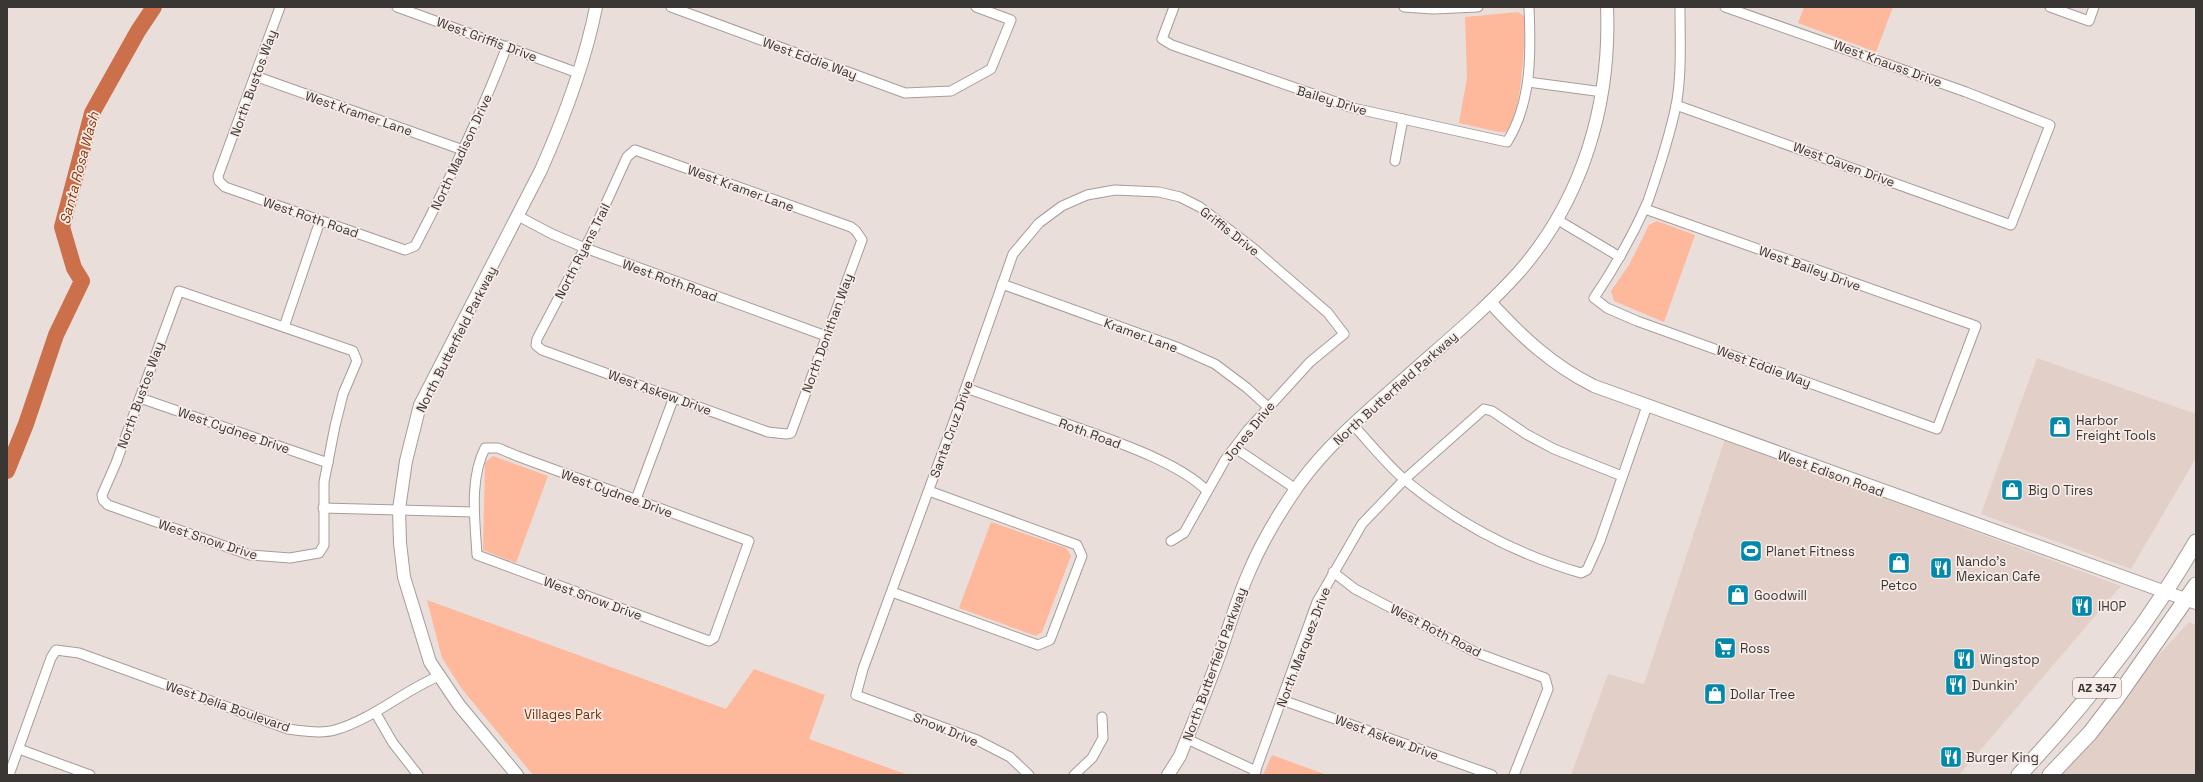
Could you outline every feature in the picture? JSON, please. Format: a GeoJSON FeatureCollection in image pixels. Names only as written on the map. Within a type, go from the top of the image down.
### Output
{"type":"FeatureCollection","features":[{"type":"Feature","properties":{"kind":"highway","name":"AZ 347"},"geometry":{"type":"LineString","coordinates":[[2019,775],[2099,686],[2166,592],[2196,542]]}},
{"type":"Feature","properties":{"kind":"highway","name":"AZ 347"},"geometry":{"type":"LineString","coordinates":[[2050,775],[2090,733],[2192,601],[2196,585]]}},
{"type":"Feature","properties":{"kind":"street","name":"North Bustos Way"},"geometry":{"type":"LineString","coordinates":[[218,181],[218,176],[280,7]]}},
{"type":"Feature","properties":{"kind":"street","name":"West Griffis Drive"},"geometry":{"type":"LineString","coordinates":[[397,7],[578,72]]}},
{"type":"Feature","properties":{"kind":"street","name":"North Butterfield Parkway"},"geometry":{"type":"LineString","coordinates":[[518,775],[459,705],[430,662],[404,577],[400,543],[400,509],[406,460],[420,405],[518,216],[558,132],[578,72],[596,7]]}},
{"type":"Feature","properties":{"kind":"street","name":"West Eddie Way"},"geometry":{"type":"LineString","coordinates":[[671,7],[905,93],[951,91],[991,69],[1011,20],[976,7]]}},
{"type":"Feature","properties":{"kind":"street","name":"Bailey Drive"},"geometry":{"type":"LineString","coordinates":[[1174,7],[1162,39],[1172,45],[1330,101],[1507,142],[1514,131],[1528,82]]}},
{"type":"Feature","properties":{"kind":"street"},"geometry":{"type":"LineString","coordinates":[[1404,7],[1433,9],[1478,7]]}},
{"type":"Feature","properties":{"kind":"street"},"geometry":{"type":"LineString","coordinates":[[1529,7],[1530,44],[1528,82],[1603,92]]}},
{"type":"Feature","properties":{"kind":"street","name":"North Butterfield Parkway"},"geometry":{"type":"LineString","coordinates":[[1168,775],[1180,756],[1187,739],[1249,572],[1276,521],[1296,489],[1335,441],[1490,302],[1520,271],[1558,220],[1586,160],[1603,92],[1607,58],[1607,7]]}},
{"type":"Feature","properties":{"kind":"street"},"geometry":{"type":"LineString","coordinates":[[1558,220],[1620,257],[1631,239],[1645,209],[1666,146],[1676,104],[1680,69],[1680,7]]}},
{"type":"Feature","properties":{"kind":"street","name":"West Knauss Drive"},"geometry":{"type":"LineString","coordinates":[[1725,7],[1966,92],[2050,125],[2011,225]]}},
{"type":"Feature","properties":{"kind":"street"},"geometry":{"type":"LineString","coordinates":[[2050,7],[2089,21],[2094,7]]}},
{"type":"Feature","properties":{"kind":"street","name":"North Madison Drive"},"geometry":{"type":"LineString","coordinates":[[405,250],[416,246],[484,107],[507,46]]}},
{"type":"Feature","properties":{"kind":"street","name":"West Kramer Lane"},"geometry":{"type":"LineString","coordinates":[[255,76],[463,150]]}},
{"type":"Feature","properties":{"kind":"street","name":"West Caven Drive"},"geometry":{"type":"LineString","coordinates":[[1676,104],[2011,225]]}},
{"type":"Feature","properties":{"kind":"street"},"geometry":{"type":"LineString","coordinates":[[1395,161],[1403,119]]}},
{"type":"Feature","properties":{"kind":"street","name":"West Kramer Lane"},"geometry":{"type":"LineString","coordinates":[[627,156],[635,150],[851,226],[856,231]]}},
{"type":"Feature","properties":{"kind":"street","name":"North Ryans Trail"},"geometry":{"type":"LineString","coordinates":[[536,345],[537,339],[585,248],[627,156]]}},
{"type":"Feature","properties":{"kind":"street","name":"West Roth Road"},"geometry":{"type":"LineString","coordinates":[[218,181],[225,186],[405,250]]}},
{"type":"Feature","properties":{"kind":"street","name":"Griffis Drive"},"geometry":{"type":"LineString","coordinates":[[1087,195],[1115,190],[1159,192],[1180,197],[1200,207],[1253,248],[1328,313],[1344,334]]}},
{"type":"Feature","properties":{"kind":"street","name":"Santa Cruz Drive"},"geometry":{"type":"LineString","coordinates":[[856,695],[863,669],[966,388],[1013,254],[1039,223],[1062,206],[1087,195]]}},
{"type":"Feature","properties":{"kind":"street","name":"West Bailey Drive"},"geometry":{"type":"LineString","coordinates":[[1645,209],[1976,326],[1937,429]]}},
{"type":"Feature","properties":{"kind":"street","name":"West Roth Road"},"geometry":{"type":"LineString","coordinates":[[518,216],[552,234],[585,248],[826,336]]}},
{"type":"Feature","properties":{"kind":"street"},"geometry":{"type":"LineString","coordinates":[[320,221],[284,327],[353,351],[357,361],[343,394],[328,464],[323,508],[474,512]]}},
{"type":"Feature","properties":{"kind":"street","name":"North Donithan Way"},"geometry":{"type":"LineString","coordinates":[[786,434],[790,432],[862,240],[856,231]]}},
{"type":"Feature","properties":{"kind":"street","name":"West Eddie Way"},"geometry":{"type":"LineString","coordinates":[[1620,257],[1594,298],[1607,308],[1937,429]]}},
{"type":"Feature","properties":{"kind":"street","name":"Kramer Lane"},"geometry":{"type":"LineString","coordinates":[[1002,284],[1179,348],[1215,364],[1247,388],[1268,407]]}},
{"type":"Feature","properties":{"kind":"street","name":"North Bustos Way"},"geometry":{"type":"LineString","coordinates":[[103,500],[102,495],[140,398],[179,291],[284,327]]}},
{"type":"Feature","properties":{"kind":"street","name":"West Edison Road"},"geometry":{"type":"LineString","coordinates":[[1490,302],[1518,332],[1542,354],[1563,369],[1594,386],[2192,601]]}},
{"type":"Feature","properties":{"kind":"street","name":"Jones Drive"},"geometry":{"type":"LineString","coordinates":[[1171,541],[1184,533],[1225,460],[1268,407],[1310,362],[1344,334]]}},
{"type":"Feature","properties":{"kind":"street","name":"West Askew Drive"},"geometry":{"type":"LineString","coordinates":[[536,345],[542,350],[768,432],[786,434]]}},
{"type":"Feature","properties":{"kind":"street","name":"Roth Road"},"geometry":{"type":"LineString","coordinates":[[966,388],[1133,448],[1167,465],[1202,486],[1207,491]]}},
{"type":"Feature","properties":{"kind":"street"},"geometry":{"type":"LineString","coordinates":[[636,500],[674,397]]}},
{"type":"Feature","properties":{"kind":"street","name":"West Cydnee Drive"},"geometry":{"type":"LineString","coordinates":[[140,398],[328,464]]}},
{"type":"Feature","properties":{"kind":"street"},"geometry":{"type":"LineString","coordinates":[[1353,425],[1405,479],[1461,520],[1496,541],[1553,565],[1581,573],[1587,570],[1600,541],[1647,406]]}},
{"type":"Feature","properties":{"kind":"street","name":"North Marquez Drive"},"geometry":{"type":"LineString","coordinates":[[1255,773],[1318,602],[1333,572],[1362,524],[1405,479],[1484,409],[1492,411],[1526,434],[1554,449],[1622,476]]}},
{"type":"Feature","properties":{"kind":"street","name":"West Cydnee Drive"},"geometry":{"type":"LineString","coordinates":[[474,512],[478,462],[485,448],[498,448],[749,541],[714,638],[709,641]]}},
{"type":"Feature","properties":{"kind":"street"},"geometry":{"type":"LineString","coordinates":[[1235,448],[1296,489]]}},
{"type":"Feature","properties":{"kind":"street"},"geometry":{"type":"LineString","coordinates":[[892,592],[1031,643],[1045,644],[1052,635],[1082,556],[1080,549],[1072,542],[929,490]]}},
{"type":"Feature","properties":{"kind":"street","name":"West Snow Drive"},"geometry":{"type":"LineString","coordinates":[[103,500],[108,505],[250,555],[290,558],[319,552],[324,545],[323,508]]}},
{"type":"Feature","properties":{"kind":"street","name":"West Snow Drive"},"geometry":{"type":"LineString","coordinates":[[474,512],[477,555],[709,641]]}},
{"type":"Feature","properties":{"kind":"street","name":"West Roth Road"},"geometry":{"type":"LineString","coordinates":[[1333,572],[1355,589],[1477,653],[1545,678],[1548,688],[1514,775]]}},
{"type":"Feature","properties":{"kind":"street","name":"West Delia Boulevard"},"geometry":{"type":"LineString","coordinates":[[19,749],[56,650],[79,653],[288,729],[334,730],[375,712],[439,676]]}},
{"type":"Feature","properties":{"kind":"street","name":"Snow Drive"},"geometry":{"type":"LineString","coordinates":[[856,695],[976,740],[1010,757],[1029,775]]}},
{"type":"Feature","properties":{"kind":"street","name":"West Askew Drive"},"geometry":{"type":"LineString","coordinates":[[1282,700],[1492,775]]}},
{"type":"Feature","properties":{"kind":"street"},"geometry":{"type":"LineString","coordinates":[[375,712],[394,743],[418,775]]}},
{"type":"Feature","properties":{"kind":"street"},"geometry":{"type":"LineString","coordinates":[[1074,775],[1092,758],[1103,738],[1102,717]]}},
{"type":"Feature","properties":{"kind":"street"},"geometry":{"type":"LineString","coordinates":[[1187,739],[1255,773]]}},
{"type":"Feature","properties":{"kind":"street"},"geometry":{"type":"LineString","coordinates":[[9,775],[19,749],[90,775]]}},
{"type":"Feature","properties":{"kind":"shaded area"},"geometry":{"type":"Polygon","coordinates":[[[2037,358],[2196,414],[2196,458],[2131,569],[1981,514],[2037,358]]]}},
{"type":"Feature","properties":{"kind":"shaded area"},"geometry":{"type":"Polygon","coordinates":[[[1725,439],[2121,586],[1959,775],[1571,775],[1608,674],[1644,684],[1725,439]]]}},
{"type":"Feature","properties":{"kind":"shaded area"},"geometry":{"type":"Polygon","coordinates":[[[2189,622],[2196,625],[2196,775],[2048,775],[2189,622]]]}},
{"type":"Feature","properties":{"kind":"green space"},"geometry":{"type":"Polygon","coordinates":[[[1804,7],[1893,7],[1876,52],[1798,23],[1804,7]]]}},
{"type":"Feature","properties":{"kind":"green space"},"geometry":{"type":"Polygon","coordinates":[[[1518,12],[1525,17],[1523,60],[1519,97],[1511,126],[1505,132],[1499,132],[1459,123],[1467,78],[1465,17],[1518,12]]]}},
{"type":"Feature","properties":{"kind":"green space"},"geometry":{"type":"Polygon","coordinates":[[[1657,221],[1695,235],[1664,322],[1614,301],[1611,291],[1629,265],[1649,225],[1657,221]]]}},
{"type":"Feature","properties":{"kind":"green space"},"geometry":{"type":"Polygon","coordinates":[[[493,456],[548,476],[516,563],[483,550],[485,462],[493,456]]]}},
{"type":"Feature","properties":{"kind":"green space"},"geometry":{"type":"Polygon","coordinates":[[[991,522],[1066,548],[1071,556],[1042,632],[1036,636],[959,608],[991,522]]]}},
{"type":"Feature","properties":{"kind":"green space","name":"Villages Park"},"geometry":{"type":"Polygon","coordinates":[[[427,600],[726,709],[754,669],[825,695],[809,739],[908,775],[533,775],[462,689],[442,658],[427,600]]]}},
{"type":"Feature","properties":{"kind":"green space"},"geometry":{"type":"Polygon","coordinates":[[[1272,755],[1327,775],[1263,775],[1272,755]]]}},
{"type":"Feature","properties":{"kind":"waterway","name":"Santa Rosa Wash"},"geometry":{"type":"LineString","coordinates":[[7,471],[26,424],[56,335],[82,281],[74,268],[62,227],[92,113],[138,31],[154,7]]}},
{"type":"Feature","properties":{"kind":"place","name":"Harbor Freight Tools"},"geometry":{"type":"Point","coordinates":[2060,427]}},
{"type":"Feature","properties":{"kind":"place","name":"Big O Tires"},"geometry":{"type":"Point","coordinates":[2012,490]}},
{"type":"Feature","properties":{"kind":"place","name":"Planet Fitness"},"geometry":{"type":"Point","coordinates":[1751,551]}},
{"type":"Feature","properties":{"kind":"place","name":"Petco"},"geometry":{"type":"Point","coordinates":[1899,563]}},
{"type":"Feature","properties":{"kind":"place","name":"Nando's Mexican Cafe"},"geometry":{"type":"Point","coordinates":[1941,568]}},
{"type":"Feature","properties":{"kind":"place","name":"Goodwill"},"geometry":{"type":"Point","coordinates":[1738,595]}},
{"type":"Feature","properties":{"kind":"place","name":"IHOP"},"geometry":{"type":"Point","coordinates":[2082,606]}},
{"type":"Feature","properties":{"kind":"place","name":"Ross"},"geometry":{"type":"Point","coordinates":[1725,648]}},
{"type":"Feature","properties":{"kind":"place","name":"Wingstop"},"geometry":{"type":"Point","coordinates":[1964,659]}},
{"type":"Feature","properties":{"kind":"place","name":"Dunkin'"},"geometry":{"type":"Point","coordinates":[1956,685]}},
{"type":"Feature","properties":{"kind":"place","name":"Dollar Tree"},"geometry":{"type":"Point","coordinates":[1715,694]}},
{"type":"Feature","properties":{"kind":"place","name":"Burger King"},"geometry":{"type":"Point","coordinates":[1951,757]}}]}
